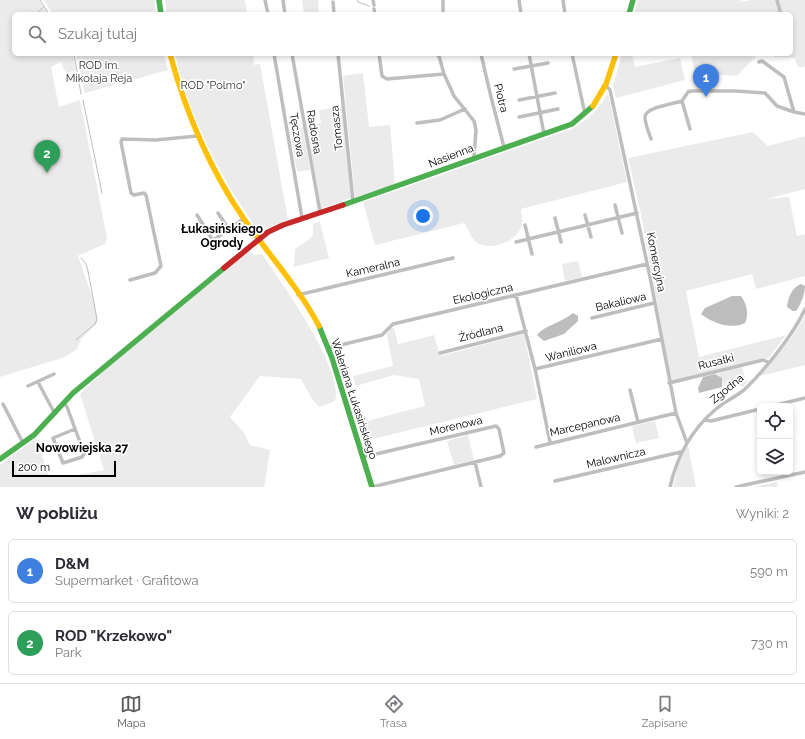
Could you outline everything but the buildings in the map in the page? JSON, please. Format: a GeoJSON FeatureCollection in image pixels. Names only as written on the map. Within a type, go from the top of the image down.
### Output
{"type":"FeatureCollection","features":[{"type":"Feature","properties":{"kind":"street"},"geometry":{"type":"LineString","coordinates":[[159,0],[161,12]]}},
{"type":"Feature","properties":{"kind":"street"},"geometry":{"type":"LineString","coordinates":[[265,0],[268,12]]}},
{"type":"Feature","properties":{"kind":"street"},"geometry":{"type":"LineString","coordinates":[[282,0],[285,12]]}},
{"type":"Feature","properties":{"kind":"street"},"geometry":{"type":"LineString","coordinates":[[373,0],[375,12]]}},
{"type":"Feature","properties":{"kind":"street"},"geometry":{"type":"LineString","coordinates":[[443,0],[443,12]]}},
{"type":"Feature","properties":{"kind":"street"},"geometry":{"type":"LineString","coordinates":[[519,0],[521,12]]}},
{"type":"Feature","properties":{"kind":"street"},"geometry":{"type":"LineString","coordinates":[[563,0],[565,12]]}},
{"type":"Feature","properties":{"kind":"street"},"geometry":{"type":"LineString","coordinates":[[630,12],[633,0]]}},
{"type":"Feature","properties":{"kind":"street"},"geometry":{"type":"LineString","coordinates":[[777,0],[780,10]]}},
{"type":"Feature","properties":{"kind":"street"},"geometry":{"type":"LineString","coordinates":[[332,2],[334,12]]}},
{"type":"Feature","properties":{"kind":"street","name":"Waleriana Łukasińskiego"},"geometry":{"type":"LineString","coordinates":[[171,56],[182,96],[197,136],[219,180],[256,241],[298,295],[317,324],[328,348],[372,487]]}},
{"type":"Feature","properties":{"kind":"street","name":"Tęczowa"},"geometry":{"type":"LineString","coordinates":[[274,56],[302,218]]}},
{"type":"Feature","properties":{"kind":"street","name":"Radosna"},"geometry":{"type":"LineString","coordinates":[[292,56],[320,212]]}},
{"type":"Feature","properties":{"kind":"street","name":"Tomasza"},"geometry":{"type":"LineString","coordinates":[[338,56],[354,201]]}},
{"type":"Feature","properties":{"kind":"street"},"geometry":{"type":"LineString","coordinates":[[379,56],[382,76],[387,79],[444,74]]}},
{"type":"Feature","properties":{"kind":"street"},"geometry":{"type":"LineString","coordinates":[[439,56],[444,74],[454,96],[476,126],[474,157]]}},
{"type":"Feature","properties":{"kind":"street","name":"Piotra"},"geometry":{"type":"LineString","coordinates":[[481,56],[504,147]]}},
{"type":"Feature","properties":{"kind":"street"},"geometry":{"type":"LineString","coordinates":[[529,56],[544,134]]}},
{"type":"Feature","properties":{"kind":"street"},"geometry":{"type":"LineString","coordinates":[[572,56],[586,114]]}},
{"type":"Feature","properties":{"kind":"street","name":"Nasienna"},"geometry":{"type":"LineString","coordinates":[[256,241],[273,229],[302,218],[422,178],[474,157],[571,124],[586,114],[598,100],[606,86],[615,56]]}},
{"type":"Feature","properties":{"kind":"street"},"geometry":{"type":"LineString","coordinates":[[758,62],[762,61],[784,77],[794,112]]}},
{"type":"Feature","properties":{"kind":"street"},"geometry":{"type":"LineString","coordinates":[[514,69],[548,63]]}},
{"type":"Feature","properties":{"kind":"street","name":"Komercyjna"},"geometry":{"type":"LineString","coordinates":[[606,86],[610,90],[637,213],[662,339],[669,383],[676,413],[687,443]]}},
{"type":"Feature","properties":{"kind":"street"},"geometry":{"type":"LineString","coordinates":[[651,139],[645,118],[647,113],[652,109],[682,101],[688,92],[695,90],[759,92],[768,95],[777,106],[805,114]]}},
{"type":"Feature","properties":{"kind":"street"},"geometry":{"type":"LineString","coordinates":[[519,100],[554,93]]}},
{"type":"Feature","properties":{"kind":"street"},"geometry":{"type":"LineString","coordinates":[[682,101],[690,130]]}},
{"type":"Feature","properties":{"kind":"street"},"geometry":{"type":"LineString","coordinates":[[417,123],[440,120],[465,109]]}},
{"type":"Feature","properties":{"kind":"street"},"geometry":{"type":"LineString","coordinates":[[519,117],[558,109]]}},
{"type":"Feature","properties":{"kind":"street"},"geometry":{"type":"LineString","coordinates":[[130,280],[155,273],[161,266],[146,195],[144,193],[134,195],[131,193],[121,142],[122,139],[148,141],[197,136]]}},
{"type":"Feature","properties":{"kind":"street"},"geometry":{"type":"LineString","coordinates":[[615,205],[622,233]]}},
{"type":"Feature","properties":{"kind":"street"},"geometry":{"type":"LineString","coordinates":[[218,213],[228,228]]}},
{"type":"Feature","properties":{"kind":"street"},"geometry":{"type":"LineString","coordinates":[[516,242],[637,213]]}},
{"type":"Feature","properties":{"kind":"street"},"geometry":{"type":"LineString","coordinates":[[197,215],[212,239]]}},
{"type":"Feature","properties":{"kind":"street"},"geometry":{"type":"LineString","coordinates":[[585,215],[591,237]]}},
{"type":"Feature","properties":{"kind":"street"},"geometry":{"type":"LineString","coordinates":[[205,246],[212,239],[243,218]]}},
{"type":"Feature","properties":{"kind":"street"},"geometry":{"type":"LineString","coordinates":[[556,218],[560,242]]}},
{"type":"Feature","properties":{"kind":"street"},"geometry":{"type":"LineString","coordinates":[[525,225],[532,254]]}},
{"type":"Feature","properties":{"kind":"street"},"geometry":{"type":"LineString","coordinates":[[0,459],[40,430],[76,390],[256,241]]}},
{"type":"Feature","properties":{"kind":"street","name":"Kameralna"},"geometry":{"type":"LineString","coordinates":[[298,295],[453,258]]}},
{"type":"Feature","properties":{"kind":"street","name":"Ekologiczna"},"geometry":{"type":"LineString","coordinates":[[328,348],[382,335],[393,324],[647,264]]}},
{"type":"Feature","properties":{"kind":"street","name":"Waniliowa"},"geometry":{"type":"LineString","coordinates":[[516,295],[535,369],[662,339]]}},
{"type":"Feature","properties":{"kind":"street","name":"Bakaliowa"},"geometry":{"type":"LineString","coordinates":[[592,318],[654,303]]}},
{"type":"Feature","properties":{"kind":"street","name":"Zgodna"},"geometry":{"type":"LineString","coordinates":[[670,487],[681,452],[687,443],[705,420],[716,409],[744,390],[791,335],[805,310]]}},
{"type":"Feature","properties":{"kind":"street","name":"Źródlana"},"geometry":{"type":"LineString","coordinates":[[440,353],[526,332]]}},
{"type":"Feature","properties":{"kind":"street","name":"Rusałki"},"geometry":{"type":"LineString","coordinates":[[669,383],[763,360],[768,362]]}},
{"type":"Feature","properties":{"kind":"street"},"geometry":{"type":"LineString","coordinates":[[535,369],[550,442]]}},
{"type":"Feature","properties":{"kind":"street"},"geometry":{"type":"LineString","coordinates":[[28,386],[54,374]]}},
{"type":"Feature","properties":{"kind":"street"},"geometry":{"type":"LineString","coordinates":[[38,382],[55,414]]}},
{"type":"Feature","properties":{"kind":"street","name":"Marcepanowa"},"geometry":{"type":"LineString","coordinates":[[630,390],[638,422]]}},
{"type":"Feature","properties":{"kind":"street"},"geometry":{"type":"LineString","coordinates":[[784,403],[805,398]]}},
{"type":"Feature","properties":{"kind":"street"},"geometry":{"type":"LineString","coordinates":[[64,403],[75,429],[83,456],[63,463],[53,438],[75,429]]}},
{"type":"Feature","properties":{"kind":"street"},"geometry":{"type":"LineString","coordinates":[[3,404],[23,443]]}},
{"type":"Feature","properties":{"kind":"street"},"geometry":{"type":"LineString","coordinates":[[705,420],[711,421],[757,410]]}},
{"type":"Feature","properties":{"kind":"street","name":"Marcepanowa"},"geometry":{"type":"LineString","coordinates":[[536,447],[550,442],[676,413]]}},
{"type":"Feature","properties":{"kind":"street","name":"Morenowa"},"geometry":{"type":"LineString","coordinates":[[362,457],[498,427],[504,452],[503,455],[372,487]]}},
{"type":"Feature","properties":{"kind":"street","name":"Malownicza"},"geometry":{"type":"LineString","coordinates":[[556,482],[681,452]]}},
{"type":"Feature","properties":{"kind":"street"},"geometry":{"type":"LineString","coordinates":[[475,462],[481,487]]}},
{"type":"Feature","properties":{"kind":"street"},"geometry":{"type":"LineString","coordinates":[[736,487],[805,472]]}},
{"type":"Feature","properties":{"kind":"green space"},"geometry":{"type":"Polygon","coordinates":[[[0,0],[39,0],[47,12],[12,12],[12,56],[73,56],[76,70],[66,73],[61,62],[51,67],[59,107],[80,100],[107,238],[105,244],[68,260],[78,256],[93,299],[98,322],[81,339],[77,349],[65,357],[0,377],[0,0]]]}},
{"type":"Feature","properties":{"kind":"green space"},"geometry":{"type":"Polygon","coordinates":[[[44,0],[154,0],[156,12],[52,12],[44,0]]]}},
{"type":"Feature","properties":{"kind":"green space"},"geometry":{"type":"Polygon","coordinates":[[[165,0],[245,0],[247,12],[167,12],[165,0]]]}},
{"type":"Feature","properties":{"kind":"green space"},"geometry":{"type":"Polygon","coordinates":[[[302,0],[318,0],[319,12],[304,12],[302,0]]]}},
{"type":"Feature","properties":{"kind":"green space"},"geometry":{"type":"Polygon","coordinates":[[[638,0],[744,0],[733,3],[752,0],[805,0],[805,66],[799,68],[794,58],[772,56],[793,56],[793,12],[635,12],[638,0]]]}},
{"type":"Feature","properties":{"kind":"green space","name":"ROD im. Mikołaja Reja"},"geometry":{"type":"Polygon","coordinates":[[[76,56],[164,56],[168,70],[85,93],[76,56]]]}},
{"type":"Feature","properties":{"kind":"green space","name":"ROD \"Polmo\""},"geometry":{"type":"Polygon","coordinates":[[[176,56],[253,56],[254,65],[260,64],[288,220],[267,228],[260,233],[232,191],[208,148],[181,78],[176,56]]]}},
{"type":"Feature","properties":{"kind":"green space"},"geometry":{"type":"Polygon","coordinates":[[[621,56],[632,56],[635,67],[680,58],[685,80],[616,98],[613,86],[621,56]]]}},
{"type":"Feature","properties":{"kind":"green space"},"geometry":{"type":"Polygon","coordinates":[[[691,56],[756,56],[737,76],[695,73],[691,56]]]}},
{"type":"Feature","properties":{"kind":"green space"},"geometry":{"type":"Polygon","coordinates":[[[363,73],[369,127],[390,125],[395,185],[355,197],[343,76],[363,73]]]}},
{"type":"Feature","properties":{"kind":"green space"},"geometry":{"type":"Polygon","coordinates":[[[608,93],[627,182],[521,209],[522,222],[520,230],[515,236],[503,244],[488,246],[476,242],[464,223],[375,245],[363,202],[569,130],[592,114],[608,93]]]}},
{"type":"Feature","properties":{"kind":"green space"},"geometry":{"type":"Polygon","coordinates":[[[343,107],[351,198],[321,209],[307,126],[321,123],[319,110],[343,107]]]}},
{"type":"Feature","properties":{"kind":"green space"},"geometry":{"type":"Polygon","coordinates":[[[303,127],[310,170],[297,172],[290,129],[303,127]]]}},
{"type":"Feature","properties":{"kind":"green space"},"geometry":{"type":"Polygon","coordinates":[[[753,132],[768,146],[805,136],[805,189],[766,199],[789,197],[797,236],[805,234],[805,276],[756,289],[752,274],[686,291],[699,357],[786,335],[768,359],[763,358],[671,381],[641,214],[628,158],[753,132]]]}},
{"type":"Feature","properties":{"kind":"green space"},"geometry":{"type":"Polygon","coordinates":[[[320,222],[329,258],[294,267],[295,249],[313,235],[313,224],[320,222]]]}},
{"type":"Feature","properties":{"kind":"green space"},"geometry":{"type":"Polygon","coordinates":[[[249,250],[254,255],[262,254],[296,304],[321,348],[330,369],[335,387],[335,401],[319,407],[312,399],[301,379],[260,376],[230,417],[244,433],[250,445],[270,450],[264,487],[0,487],[0,465],[36,438],[49,477],[72,476],[104,470],[80,394],[111,364],[249,250]]]}},
{"type":"Feature","properties":{"kind":"green space"},"geometry":{"type":"Polygon","coordinates":[[[578,261],[582,277],[565,281],[562,264],[578,261]]]}},
{"type":"Feature","properties":{"kind":"green space"},"geometry":{"type":"Polygon","coordinates":[[[805,316],[805,365],[760,376],[792,337],[805,316]]]}},
{"type":"Feature","properties":{"kind":"green space"},"geometry":{"type":"Polygon","coordinates":[[[391,328],[394,328],[398,344],[434,335],[440,356],[524,334],[537,399],[369,440],[363,422],[425,406],[419,379],[394,375],[356,386],[353,376],[393,366],[387,335],[391,328]]]}},
{"type":"Feature","properties":{"kind":"green space"},"geometry":{"type":"Polygon","coordinates":[[[742,367],[746,381],[749,380],[743,387],[728,381],[722,387],[723,383],[719,375],[715,374],[742,367]]]}},
{"type":"Feature","properties":{"kind":"green space"},"geometry":{"type":"Polygon","coordinates":[[[655,421],[659,438],[636,443],[632,426],[655,421]]]}},
{"type":"Feature","properties":{"kind":"green space"},"geometry":{"type":"Polygon","coordinates":[[[468,435],[474,460],[454,465],[447,441],[468,435]]]}},
{"type":"Feature","properties":{"kind":"green space"},"geometry":{"type":"Polygon","coordinates":[[[688,445],[696,487],[673,487],[678,465],[688,445]]]}},
{"type":"Feature","properties":{"kind":"green space"},"geometry":{"type":"Polygon","coordinates":[[[777,482],[778,487],[753,487],[777,482]]]}},
{"type":"Feature","properties":{"kind":"shaded area"},"geometry":{"type":"Polygon","coordinates":[[[801,284],[805,286],[801,302],[796,311],[793,311],[787,307],[788,300],[793,290],[801,284]]]}},
{"type":"Feature","properties":{"kind":"shaded area"},"geometry":{"type":"Polygon","coordinates":[[[732,296],[741,296],[745,302],[747,313],[745,323],[728,326],[716,323],[701,314],[705,308],[732,296]]]}},
{"type":"Feature","properties":{"kind":"shaded area"},"geometry":{"type":"Polygon","coordinates":[[[573,313],[578,316],[578,321],[564,334],[544,341],[537,335],[540,332],[573,313]]]}},
{"type":"Feature","properties":{"kind":"shaded area"},"geometry":{"type":"Polygon","coordinates":[[[715,374],[722,378],[722,387],[699,393],[698,388],[703,377],[715,374]]]}},
{"type":"Feature","properties":{"kind":"waterway"},"geometry":{"type":"LineString","coordinates":[[40,0],[48,12]]}},
{"type":"Feature","properties":{"kind":"waterway"},"geometry":{"type":"LineString","coordinates":[[357,0],[358,2],[369,6]]}},
{"type":"Feature","properties":{"kind":"waterway"},"geometry":{"type":"LineString","coordinates":[[38,12],[44,7]]}},
{"type":"Feature","properties":{"kind":"waterway"},"geometry":{"type":"LineString","coordinates":[[74,56],[81,94]]}},
{"type":"Feature","properties":{"kind":"waterway"},"geometry":{"type":"LineString","coordinates":[[83,100],[102,193]]}},
{"type":"Feature","properties":{"kind":"waterway"},"geometry":{"type":"LineString","coordinates":[[76,340],[95,324],[97,319],[88,271],[86,264],[81,258]]}},
{"type":"Feature","properties":{"kind":"traffic: fast"},"geometry":{"type":"LineString","coordinates":[[159,0],[161,12]]}},
{"type":"Feature","properties":{"kind":"traffic: fast"},"geometry":{"type":"LineString","coordinates":[[630,12],[633,0]]}},
{"type":"Feature","properties":{"kind":"traffic: fast"},"geometry":{"type":"LineString","coordinates":[[343,205],[572,124],[593,106]]}},
{"type":"Feature","properties":{"kind":"traffic: fast"},"geometry":{"type":"LineString","coordinates":[[0,459],[34,435],[73,393],[224,268]]}},
{"type":"Feature","properties":{"kind":"traffic: fast"},"geometry":{"type":"LineString","coordinates":[[319,326],[332,358],[372,487]]}},
{"type":"Feature","properties":{"kind":"traffic: slow"},"geometry":{"type":"LineString","coordinates":[[171,56],[183,98],[209,160],[231,200],[293,285],[319,326]]}},
{"type":"Feature","properties":{"kind":"traffic: slow"},"geometry":{"type":"LineString","coordinates":[[593,106],[606,84],[615,56]]}},
{"type":"Feature","properties":{"kind":"traffic: jam"},"geometry":{"type":"LineString","coordinates":[[224,268],[268,232],[283,225],[343,205]]}},
{"type":"Feature","properties":{"kind":"place","name":"D&M"},"geometry":{"type":"Point","coordinates":[706,97]}},
{"type":"Feature","properties":{"kind":"place","name":"ROD \"Krzekowo\""},"geometry":{"type":"Point","coordinates":[47,173]}},
{"type":"Feature","properties":{"kind":"district","name":"Łukasińskiego Ogrody"},"geometry":{"type":"Point","coordinates":[222,236]}},
{"type":"Feature","properties":{"kind":"district","name":"Nowowiejska 27"},"geometry":{"type":"Point","coordinates":[82,448]}}]}
